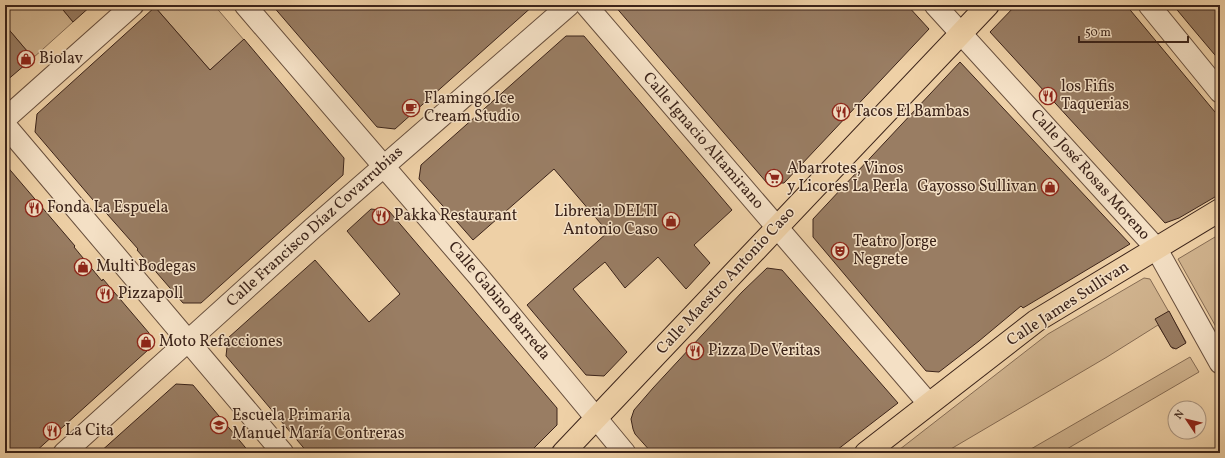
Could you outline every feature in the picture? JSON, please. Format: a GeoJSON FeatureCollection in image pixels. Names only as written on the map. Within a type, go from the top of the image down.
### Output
{"type":"FeatureCollection","features":[{"type":"Feature","properties":{"kind":"main road","name":"Calle Maestro Antonio Caso"},"geometry":{"type":"LineString","coordinates":[[563,453],[988,5]]}},
{"type":"Feature","properties":{"kind":"main road","name":"Calle James Sullivan"},"geometry":{"type":"LineString","coordinates":[[866,453],[1036,321],[1220,210]]}},
{"type":"Feature","properties":{"kind":"street"},"geometry":{"type":"LineString","coordinates":[[5,119],[133,5]]}},
{"type":"Feature","properties":{"kind":"street","name":"Calle Gabino Barreda"},"geometry":{"type":"LineString","coordinates":[[245,5],[479,277],[625,453]]}},
{"type":"Feature","properties":{"kind":"street","name":"Calle Francisco Díaz Covarrubias"},"geometry":{"type":"LineString","coordinates":[[64,453],[187,341],[384,166],[569,5]]}},
{"type":"Feature","properties":{"kind":"street","name":"Calle Ignacio Altamirano"},"geometry":{"type":"LineString","coordinates":[[586,5],[929,404]]}},
{"type":"Feature","properties":{"kind":"street","name":"Calle José Rosas Moreno"},"geometry":{"type":"LineString","coordinates":[[936,5],[1156,248],[1220,362]]}},
{"type":"Feature","properties":{"kind":"street"},"geometry":{"type":"LineString","coordinates":[[1149,5],[1220,92]]}},
{"type":"Feature","properties":{"kind":"street"},"geometry":{"type":"LineString","coordinates":[[5,125],[283,453]]}},
{"type":"Feature","properties":{"kind":"shaded area"},"geometry":{"type":"Polygon","coordinates":[[[5,5],[59,5],[73,22],[33,58],[5,25],[5,5]]]}},
{"type":"Feature","properties":{"kind":"shaded area"},"geometry":{"type":"Polygon","coordinates":[[[157,5],[214,5],[244,40],[210,70],[155,7],[157,5]]]}},
{"type":"Feature","properties":{"kind":"shaded area"},"geometry":{"type":"Polygon","coordinates":[[[1220,234],[1220,334],[1178,259],[1220,234]]]}},
{"type":"Feature","properties":{"kind":"shaded area"},"geometry":{"type":"Polygon","coordinates":[[[1144,278],[1150,279],[1186,342],[1173,349],[1158,325],[1107,357],[944,453],[895,453],[1048,334],[1144,278]]]}},
{"type":"Feature","properties":{"kind":"shaded area"},"geometry":{"type":"Polygon","coordinates":[[[1190,357],[1199,372],[1060,453],[1024,453],[1190,357]]]}},
{"type":"Feature","properties":{"kind":"building"},"geometry":{"type":"Polygon","coordinates":[[[59,5],[92,5],[73,22],[59,5]]]}},
{"type":"Feature","properties":{"kind":"building"},"geometry":{"type":"Polygon","coordinates":[[[272,5],[534,5],[395,129],[377,127],[272,5]]]}},
{"type":"Feature","properties":{"kind":"building"},"geometry":{"type":"Polygon","coordinates":[[[614,5],[907,5],[929,29],[784,183],[767,183],[614,5]]]}},
{"type":"Feature","properties":{"kind":"building"},"geometry":{"type":"Polygon","coordinates":[[[1016,5],[1126,5],[1220,118],[1220,194],[1179,218],[1165,223],[990,32],[1016,5]]]}},
{"type":"Feature","properties":{"kind":"building"},"geometry":{"type":"Polygon","coordinates":[[[1173,5],[1220,5],[1220,61],[1193,29],[1173,5]]]}},
{"type":"Feature","properties":{"kind":"building"},"geometry":{"type":"Polygon","coordinates":[[[155,7],[210,70],[244,39],[344,158],[343,175],[201,303],[183,303],[137,250],[138,249],[100,206],[99,207],[35,132],[37,114],[155,7]]]}},
{"type":"Feature","properties":{"kind":"building"},"geometry":{"type":"Polygon","coordinates":[[[5,25],[33,58],[5,82],[5,25]]]}},
{"type":"Feature","properties":{"kind":"building"},"geometry":{"type":"Polygon","coordinates":[[[566,36],[584,36],[732,210],[694,245],[710,263],[686,289],[658,257],[625,288],[605,262],[573,289],[627,352],[604,376],[586,375],[527,305],[608,232],[554,169],[473,240],[419,179],[421,165],[566,36]]]}},
{"type":"Feature","properties":{"kind":"building"},"geometry":{"type":"Polygon","coordinates":[[[960,62],[1130,244],[1023,308],[1021,306],[939,372],[926,371],[813,237],[813,219],[960,62]]]}},
{"type":"Feature","properties":{"kind":"building"},"geometry":{"type":"Polygon","coordinates":[[[5,164],[75,246],[74,247],[102,281],[103,279],[149,333],[148,350],[34,453],[5,453],[5,164]]]}},
{"type":"Feature","properties":{"kind":"building"},"geometry":{"type":"Polygon","coordinates":[[[371,209],[389,211],[557,408],[557,425],[529,453],[308,453],[226,356],[228,338],[315,260],[369,322],[400,294],[347,231],[371,209]]]}},
{"type":"Feature","properties":{"kind":"building"},"geometry":{"type":"Polygon","coordinates":[[[767,268],[782,270],[898,403],[833,453],[652,453],[635,434],[631,419],[634,410],[742,292],[767,268]]]}},
{"type":"Feature","properties":{"kind":"building"},"geometry":{"type":"Polygon","coordinates":[[[1169,311],[1186,343],[1176,349],[1171,347],[1155,319],[1169,311]]]}},
{"type":"Feature","properties":{"kind":"building"},"geometry":{"type":"Polygon","coordinates":[[[176,384],[193,385],[250,453],[99,453],[176,384]]]}},
{"type":"Feature","properties":{"kind":"place","name":"Biolav"},"geometry":{"type":"Point","coordinates":[26,59]}},
{"type":"Feature","properties":{"kind":"place","name":"los Fifis Taquerias"},"geometry":{"type":"Point","coordinates":[1048,96]}},
{"type":"Feature","properties":{"kind":"place","name":"Flamingo Ice Cream Studio"},"geometry":{"type":"Point","coordinates":[411,108]}},
{"type":"Feature","properties":{"kind":"place","name":"Tacos El Bambas"},"geometry":{"type":"Point","coordinates":[841,112]}},
{"type":"Feature","properties":{"kind":"place","name":"Abarrotes, Vinos y Licores La Perla"},"geometry":{"type":"Point","coordinates":[774,178]}},
{"type":"Feature","properties":{"kind":"place","name":"Gayosso Sullivan"},"geometry":{"type":"Point","coordinates":[1050,187]}},
{"type":"Feature","properties":{"kind":"place","name":"Fonda La Espuela"},"geometry":{"type":"Point","coordinates":[34,208]}},
{"type":"Feature","properties":{"kind":"place","name":"Pakka Restaurant"},"geometry":{"type":"Point","coordinates":[381,216]}},
{"type":"Feature","properties":{"kind":"place","name":"Libreria DELTI Antonio Caso"},"geometry":{"type":"Point","coordinates":[671,221]}},
{"type":"Feature","properties":{"kind":"place","name":"Teatro Jorge Negrete"},"geometry":{"type":"Point","coordinates":[840,251]}},
{"type":"Feature","properties":{"kind":"place","name":"Multi Bodegas"},"geometry":{"type":"Point","coordinates":[83,267]}},
{"type":"Feature","properties":{"kind":"place","name":"Pizzapoll"},"geometry":{"type":"Point","coordinates":[105,294]}},
{"type":"Feature","properties":{"kind":"place","name":"Moto Refacciones"},"geometry":{"type":"Point","coordinates":[146,342]}},
{"type":"Feature","properties":{"kind":"place","name":"Pizza De Veritas"},"geometry":{"type":"Point","coordinates":[695,351]}},
{"type":"Feature","properties":{"kind":"place","name":"Escuela Primaria Manuel María Contreras"},"geometry":{"type":"Point","coordinates":[219,425]}},
{"type":"Feature","properties":{"kind":"place","name":"La Cita"},"geometry":{"type":"Point","coordinates":[52,431]}}]}
